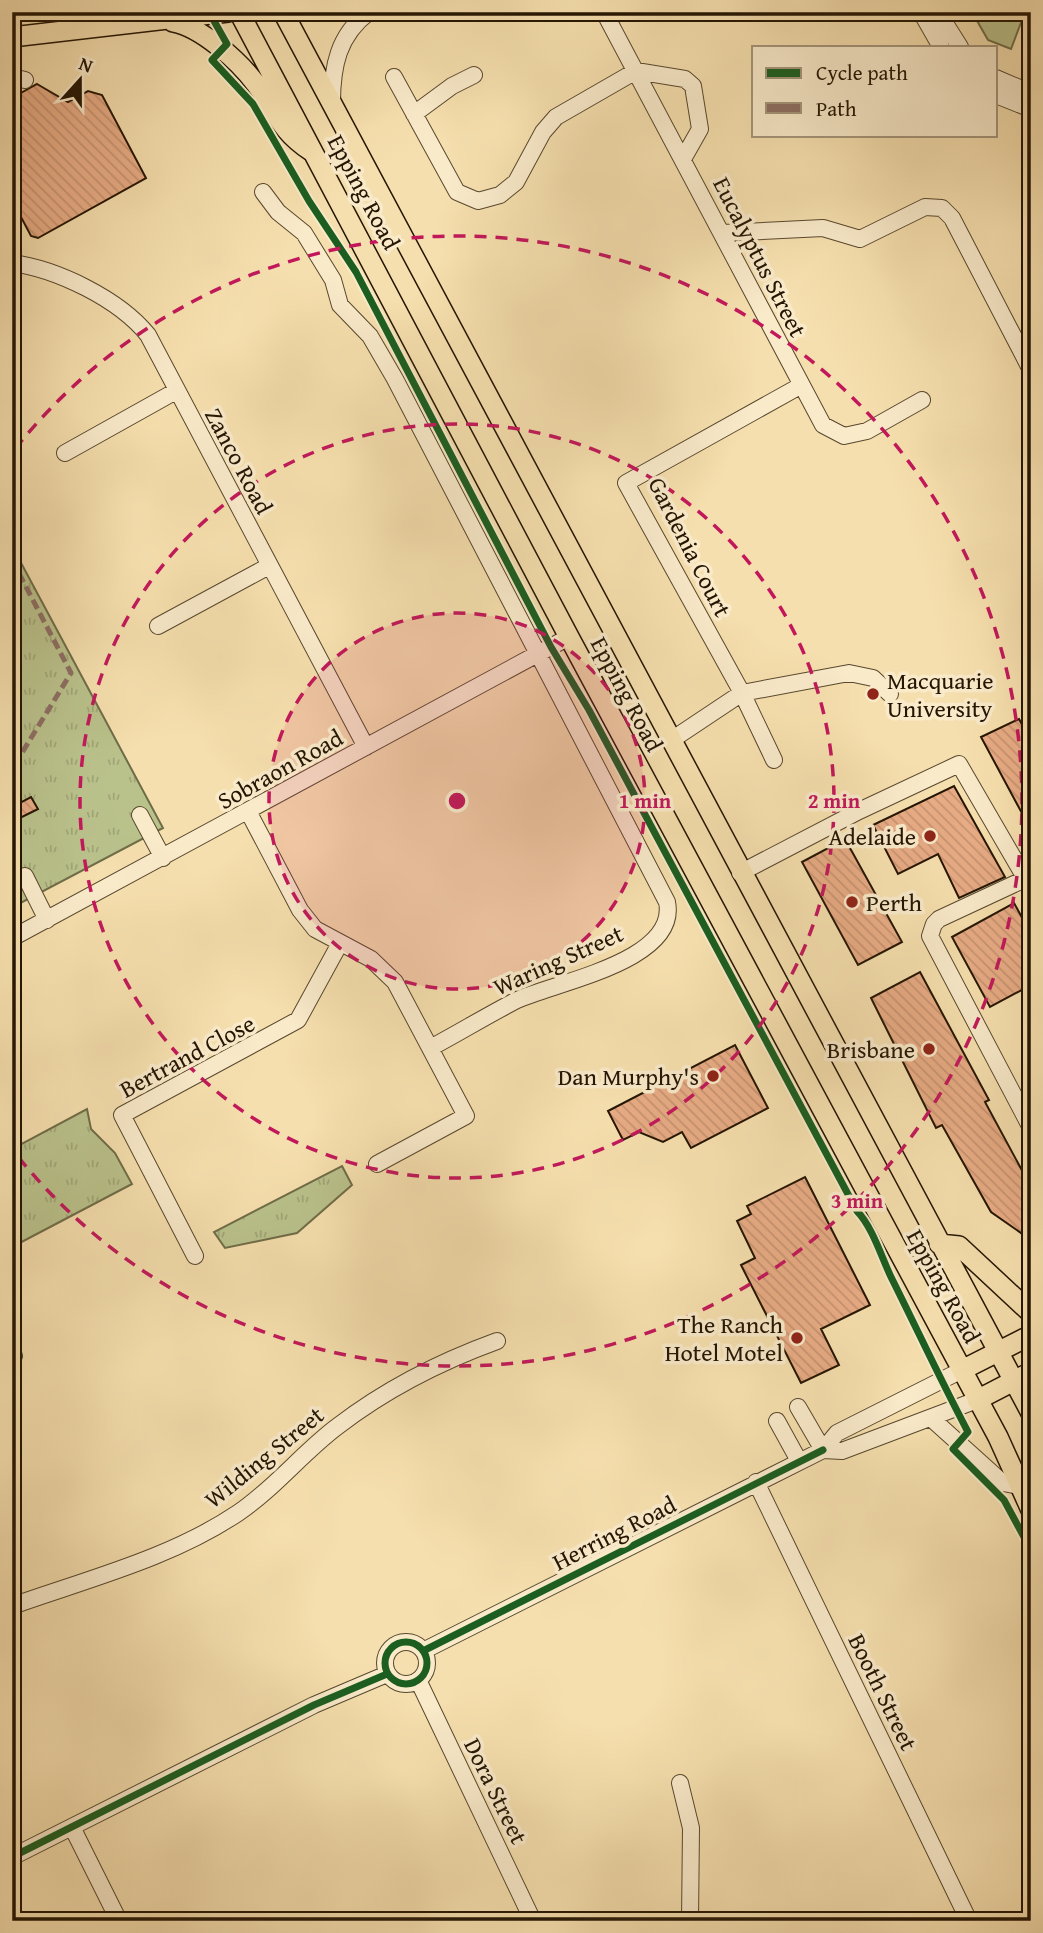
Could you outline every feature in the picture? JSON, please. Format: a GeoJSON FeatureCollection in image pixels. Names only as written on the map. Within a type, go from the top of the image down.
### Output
{"type":"FeatureCollection","features":[{"type":"Feature","properties":{"kind":"main road"},"geometry":{"type":"LineString","coordinates":[[73,29],[111,12]]}},
{"type":"Feature","properties":{"kind":"main road"},"geometry":{"type":"LineString","coordinates":[[12,37],[228,12]]}},
{"type":"Feature","properties":{"kind":"main road","name":"Epping Road"},"geometry":{"type":"LineString","coordinates":[[239,12],[569,637],[998,1437],[1031,1510]]}},
{"type":"Feature","properties":{"kind":"main road","name":"Epping Road"},"geometry":{"type":"LineString","coordinates":[[283,12],[939,1244],[999,1351],[1023,1376],[1031,1413]]}},
{"type":"Feature","properties":{"kind":"main road"},"geometry":{"type":"LineString","coordinates":[[164,21],[185,24],[204,35],[254,82],[286,132],[315,153]]}},
{"type":"Feature","properties":{"kind":"main road"},"geometry":{"type":"LineString","coordinates":[[939,1244],[959,1246],[1031,1313]]}},
{"type":"Feature","properties":{"kind":"main road","name":"Herring Road"},"geometry":{"type":"LineString","coordinates":[[962,1370],[1031,1335]]}},
{"type":"Feature","properties":{"kind":"main road","name":"Herring Road"},"geometry":{"type":"LineString","coordinates":[[977,1400],[1023,1376]]}},
{"type":"Feature","properties":{"kind":"street"},"geometry":{"type":"LineString","coordinates":[[332,107],[334,65],[339,50],[353,26],[369,12]]}},
{"type":"Feature","properties":{"kind":"street","name":"Eucalyptus Street"},"geometry":{"type":"LineString","coordinates":[[604,12],[823,425],[844,436],[867,431],[922,400]]}},
{"type":"Feature","properties":{"kind":"street"},"geometry":{"type":"LineString","coordinates":[[921,12],[940,46]]}},
{"type":"Feature","properties":{"kind":"street"},"geometry":{"type":"LineString","coordinates":[[938,12],[959,46]]}},
{"type":"Feature","properties":{"kind":"street"},"geometry":{"type":"LineString","coordinates":[[394,77],[457,192],[467,198],[487,201],[516,182],[543,132],[556,117],[636,71],[685,79],[693,86],[701,129],[683,159]]}},
{"type":"Feature","properties":{"kind":"street"},"geometry":{"type":"LineString","coordinates":[[414,114],[452,86],[474,75]]}},
{"type":"Feature","properties":{"kind":"street"},"geometry":{"type":"LineString","coordinates":[[12,77],[25,80],[12,82]]}},
{"type":"Feature","properties":{"kind":"street"},"geometry":{"type":"LineString","coordinates":[[998,79],[1031,93]]}},
{"type":"Feature","properties":{"kind":"street"},"geometry":{"type":"LineString","coordinates":[[998,96],[1031,109]]}},
{"type":"Feature","properties":{"kind":"street","name":"Waring Street"},"geometry":{"type":"LineString","coordinates":[[260,200],[304,233],[333,280],[340,305],[370,337],[395,379],[667,902],[669,914],[666,926],[650,944],[584,978],[519,999],[432,1047]]}},
{"type":"Feature","properties":{"kind":"street"},"geometry":{"type":"LineString","coordinates":[[723,233],[823,228],[860,239],[925,207],[942,208],[952,218],[1031,370]]}},
{"type":"Feature","properties":{"kind":"street","name":"Zanco Road"},"geometry":{"type":"LineString","coordinates":[[12,263],[37,266],[116,304],[134,317],[148,335],[366,747]]}},
{"type":"Feature","properties":{"kind":"street","name":"Gardenia Court"},"geometry":{"type":"LineString","coordinates":[[742,693],[626,483],[800,386]]}},
{"type":"Feature","properties":{"kind":"street"},"geometry":{"type":"LineString","coordinates":[[65,453],[177,391]]}},
{"type":"Feature","properties":{"kind":"street"},"geometry":{"type":"LineString","coordinates":[[158,626],[268,566]]}},
{"type":"Feature","properties":{"kind":"street","name":"Sobraon Road"},"geometry":{"type":"LineString","coordinates":[[12,939],[249,813],[569,637]]}},
{"type":"Feature","properties":{"kind":"street"},"geometry":{"type":"LineString","coordinates":[[670,741],[742,693],[849,673],[873,678],[890,694]]}},
{"type":"Feature","properties":{"kind":"street"},"geometry":{"type":"LineString","coordinates":[[742,693],[774,760]]}},
{"type":"Feature","properties":{"kind":"street"},"geometry":{"type":"LineString","coordinates":[[740,873],[959,764],[1028,883],[939,919],[930,936],[1031,1128]]}},
{"type":"Feature","properties":{"kind":"street"},"geometry":{"type":"LineString","coordinates":[[249,813],[300,910],[315,929],[339,945],[371,960],[396,982],[466,1115],[377,1164]]}},
{"type":"Feature","properties":{"kind":"street"},"geometry":{"type":"LineString","coordinates":[[140,815],[163,858]]}},
{"type":"Feature","properties":{"kind":"street"},"geometry":{"type":"LineString","coordinates":[[25,876],[47,920]]}},
{"type":"Feature","properties":{"kind":"street","name":"Bertrand Close"},"geometry":{"type":"LineString","coordinates":[[195,1256],[122,1115],[298,1020],[339,945]]}},
{"type":"Feature","properties":{"kind":"street","name":"Wilding Street"},"geometry":{"type":"LineString","coordinates":[[12,1606],[160,1554],[204,1534],[239,1512],[279,1481],[339,1425],[413,1379],[462,1354],[497,1341]]}},
{"type":"Feature","properties":{"kind":"street","name":"Herring Road"},"geometry":{"type":"LineString","coordinates":[[423,1651],[822,1450],[837,1433],[962,1370]]}},
{"type":"Feature","properties":{"kind":"street","name":"Herring Road"},"geometry":{"type":"LineString","coordinates":[[822,1450],[842,1451],[977,1400]]}},
{"type":"Feature","properties":{"kind":"street"},"geometry":{"type":"LineString","coordinates":[[798,1408],[822,1450]]}},
{"type":"Feature","properties":{"kind":"street"},"geometry":{"type":"LineString","coordinates":[[932,1419],[1003,1483],[1019,1486]]}},
{"type":"Feature","properties":{"kind":"street"},"geometry":{"type":"LineString","coordinates":[[778,1421],[799,1461]]}},
{"type":"Feature","properties":{"kind":"street","name":"Booth Street"},"geometry":{"type":"LineString","coordinates":[[755,1482],[969,1921]]}},
{"type":"Feature","properties":{"kind":"street"},"geometry":{"type":"LineString","coordinates":[[411,1643],[423,1651],[426,1670],[418,1681],[398,1683],[387,1674],[384,1660],[391,1648],[411,1643]]}},
{"type":"Feature","properties":{"kind":"street"},"geometry":{"type":"LineString","coordinates":[[12,1857],[314,1705],[387,1674]]}},
{"type":"Feature","properties":{"kind":"street","name":"Dora Street"},"geometry":{"type":"LineString","coordinates":[[418,1681],[533,1921]]}},
{"type":"Feature","properties":{"kind":"street"},"geometry":{"type":"LineString","coordinates":[[680,1783],[691,1828],[691,1921]]}},
{"type":"Feature","properties":{"kind":"street"},"geometry":{"type":"LineString","coordinates":[[72,1827],[119,1921]]}},
{"type":"Feature","properties":{"kind":"green space"},"geometry":{"type":"Polygon","coordinates":[[[972,12],[1025,12],[1011,49],[988,40],[972,12]]]}},
{"type":"Feature","properties":{"kind":"green space"},"geometry":{"type":"Polygon","coordinates":[[[12,546],[163,828],[15,906],[12,901],[12,546]]]}},
{"type":"Feature","properties":{"kind":"green space"},"geometry":{"type":"Polygon","coordinates":[[[87,1109],[91,1129],[115,1153],[132,1184],[12,1247],[12,1149],[87,1109]]]}},
{"type":"Feature","properties":{"kind":"green space"},"geometry":{"type":"Polygon","coordinates":[[[342,1166],[352,1185],[297,1233],[225,1248],[214,1232],[342,1166]]]}},
{"type":"Feature","properties":{"kind":"building"},"geometry":{"type":"Polygon","coordinates":[[[37,84],[68,102],[88,91],[102,95],[146,178],[38,238],[31,236],[12,200],[12,98],[37,84]]]}},
{"type":"Feature","properties":{"kind":"building"},"geometry":{"type":"Polygon","coordinates":[[[1019,719],[1031,741],[1031,830],[981,737],[1019,719]]]}},
{"type":"Feature","properties":{"kind":"building","name":"Adelaide"},"geometry":{"type":"Polygon","coordinates":[[[954,786],[1005,877],[959,898],[938,854],[898,874],[873,825],[954,786]]]}},
{"type":"Feature","properties":{"kind":"building"},"geometry":{"type":"Polygon","coordinates":[[[31,797],[38,809],[12,822],[12,807],[31,797]]]}},
{"type":"Feature","properties":{"kind":"building","name":"Perth"},"geometry":{"type":"Polygon","coordinates":[[[845,839],[902,942],[858,965],[802,862],[845,839]]]}},
{"type":"Feature","properties":{"kind":"building"},"geometry":{"type":"Polygon","coordinates":[[[1014,903],[1031,934],[1031,985],[990,1007],[952,937],[1014,903]]]}},
{"type":"Feature","properties":{"kind":"building"},"geometry":{"type":"Polygon","coordinates":[[[920,972],[989,1100],[985,1102],[1031,1187],[1031,1240],[991,1212],[942,1125],[936,1128],[871,998],[920,972]]]}},
{"type":"Feature","properties":{"kind":"building","name":"Dan Murphy's"},"geometry":{"type":"Polygon","coordinates":[[[735,1045],[768,1108],[691,1148],[682,1132],[663,1142],[639,1132],[623,1140],[608,1111],[735,1045]]]}},
{"type":"Feature","properties":{"kind":"building"},"geometry":{"type":"Polygon","coordinates":[[[805,1177],[870,1305],[821,1329],[839,1365],[801,1383],[741,1265],[755,1258],[737,1221],[751,1214],[747,1206],[805,1177]]]}},
{"type":"Feature","properties":{"kind":"marked path"},"geometry":{"type":"LineString","coordinates":[[12,560],[71,673],[12,769]]}},
{"type":"Feature","properties":{"kind":"cycle path"},"geometry":{"type":"LineString","coordinates":[[209,12],[227,44],[212,60],[253,104],[309,201],[356,272],[551,647],[589,710],[857,1211],[872,1234],[968,1432],[953,1449],[1004,1500],[1031,1550]]}},
{"type":"Feature","properties":{"kind":"cycle path"},"geometry":{"type":"LineString","coordinates":[[423,1651],[823,1450]]}},
{"type":"Feature","properties":{"kind":"cycle path"},"geometry":{"type":"LineString","coordinates":[[406,1642],[421,1648],[427,1663],[421,1678],[406,1684],[391,1678],[385,1663],[391,1648],[406,1642]]}},
{"type":"Feature","properties":{"kind":"cycle path"},"geometry":{"type":"LineString","coordinates":[[12,1857],[314,1705],[387,1674]]}},
{"type":"Feature","properties":{"kind":"place","name":"Macquarie University"},"geometry":{"type":"Point","coordinates":[873,694]}},
{"type":"Feature","properties":{"kind":"place","name":"Adelaide"},"geometry":{"type":"Point","coordinates":[930,836]}},
{"type":"Feature","properties":{"kind":"place","name":"Perth"},"geometry":{"type":"Point","coordinates":[852,902]}},
{"type":"Feature","properties":{"kind":"place","name":"Brisbane"},"geometry":{"type":"Point","coordinates":[929,1049]}},
{"type":"Feature","properties":{"kind":"place","name":"Dan Murphy's"},"geometry":{"type":"Point","coordinates":[713,1076]}},
{"type":"Feature","properties":{"kind":"place","name":"The Ranch Hotel Motel"},"geometry":{"type":"Point","coordinates":[797,1338]}}]}
